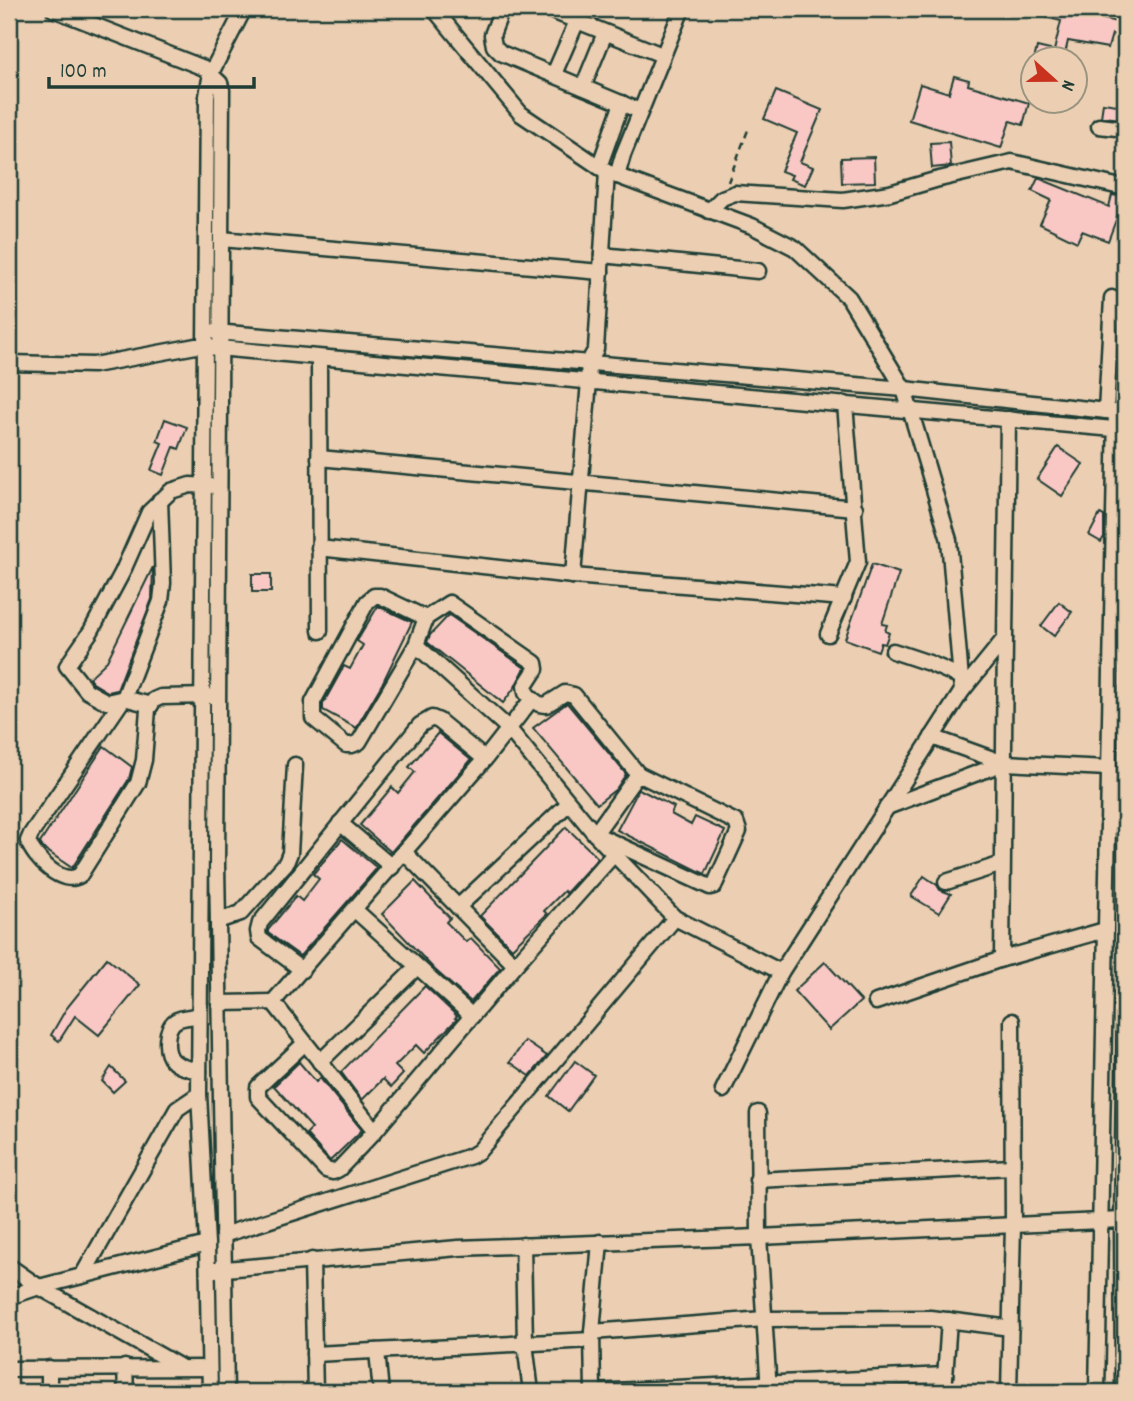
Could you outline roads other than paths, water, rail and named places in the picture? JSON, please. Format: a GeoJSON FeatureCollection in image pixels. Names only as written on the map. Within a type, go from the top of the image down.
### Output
{"type":"FeatureCollection","features":[{"type":"Feature","properties":{"kind":"street"},"geometry":{"type":"LineString","coordinates":[[53,9],[204,68],[211,73],[220,83],[222,90],[221,239],[214,332],[207,347],[203,486],[199,1094],[208,1271],[209,1389],[225,1389],[218,921],[219,485],[207,347],[214,332],[207,96],[211,73],[244,9]]}},
{"type":"Feature","properties":{"kind":"street"},"geometry":{"type":"LineString","coordinates":[[434,9],[521,114],[608,172],[752,226],[795,248],[849,298],[904,389],[949,540],[961,684]]}},
{"type":"Feature","properties":{"kind":"street"},"geometry":{"type":"LineString","coordinates":[[502,9],[492,35],[494,46],[501,53],[640,111]]}},
{"type":"Feature","properties":{"kind":"street"},"geometry":{"type":"LineString","coordinates":[[547,9],[662,55]]}},
{"type":"Feature","properties":{"kind":"street"},"geometry":{"type":"LineString","coordinates":[[608,172],[623,155],[682,9]]}},
{"type":"Feature","properties":{"kind":"street"},"geometry":{"type":"LineString","coordinates":[[554,74],[577,21]]}},
{"type":"Feature","properties":{"kind":"street"},"geometry":{"type":"LineString","coordinates":[[583,87],[605,33]]}},
{"type":"Feature","properties":{"kind":"street"},"geometry":{"type":"LineString","coordinates":[[573,576],[582,482],[588,363],[596,349],[608,172],[622,103]]}},
{"type":"Feature","properties":{"kind":"street"},"geometry":{"type":"LineString","coordinates":[[1098,126],[1125,129]]}},
{"type":"Feature","properties":{"kind":"street"},"geometry":{"type":"LineString","coordinates":[[709,211],[722,198],[735,194],[843,200],[890,193],[1012,162],[1125,188]]}},
{"type":"Feature","properties":{"kind":"street"},"geometry":{"type":"LineString","coordinates":[[221,239],[601,272]]}},
{"type":"Feature","properties":{"kind":"street"},"geometry":{"type":"LineString","coordinates":[[602,255],[758,271]]}},
{"type":"Feature","properties":{"kind":"street"},"geometry":{"type":"LineString","coordinates":[[1097,1392],[1108,768],[1120,430],[1116,412],[1112,298]]}},
{"type":"Feature","properties":{"kind":"street"},"geometry":{"type":"LineString","coordinates":[[214,332],[904,389],[1116,412]]}},
{"type":"Feature","properties":{"kind":"street"},"geometry":{"type":"LineString","coordinates":[[9,363],[94,365],[207,347],[1120,430]]}},
{"type":"Feature","properties":{"kind":"street"},"geometry":{"type":"LineString","coordinates":[[319,358],[320,631]]}},
{"type":"Feature","properties":{"kind":"street"},"geometry":{"type":"LineString","coordinates":[[828,634],[858,562],[845,404]]}},
{"type":"Feature","properties":{"kind":"street"},"geometry":{"type":"LineString","coordinates":[[1002,959],[1008,419]]}},
{"type":"Feature","properties":{"kind":"street"},"geometry":{"type":"LineString","coordinates":[[319,458],[855,508]]}},
{"type":"Feature","properties":{"kind":"street"},"geometry":{"type":"LineString","coordinates":[[151,705],[124,698],[107,702],[76,680],[67,666],[122,573],[149,512],[171,491],[190,485],[219,485]]}},
{"type":"Feature","properties":{"kind":"street"},"geometry":{"type":"LineString","coordinates":[[160,500],[163,583],[161,601],[124,698],[31,834],[28,841],[34,855],[66,879],[74,880],[85,871],[138,783],[144,760],[147,716],[151,705],[160,696],[218,696]]}},
{"type":"Feature","properties":{"kind":"street"},"geometry":{"type":"LineString","coordinates":[[136,538],[160,547]]}},
{"type":"Feature","properties":{"kind":"street"},"geometry":{"type":"LineString","coordinates":[[319,548],[573,576],[844,598]]}},
{"type":"Feature","properties":{"kind":"street"},"geometry":{"type":"LineString","coordinates":[[426,618],[380,596],[374,596],[368,602],[313,702],[313,718],[346,745],[359,742],[416,645],[426,618],[445,604],[454,604],[535,663],[536,669],[524,686],[526,693],[539,704],[546,705],[565,693],[574,695],[638,774],[736,822],[740,831],[717,881],[710,887],[595,834]]}},
{"type":"Feature","properties":{"kind":"street"},"geometry":{"type":"LineString","coordinates":[[723,1090],[781,972],[932,737],[961,684],[1005,638]]}},
{"type":"Feature","properties":{"kind":"street"},"geometry":{"type":"LineString","coordinates":[[416,645],[509,729],[595,834],[675,918],[781,972]]}},
{"type":"Feature","properties":{"kind":"street"},"geometry":{"type":"LineString","coordinates":[[893,651],[929,663],[961,684]]}},
{"type":"Feature","properties":{"kind":"street"},"geometry":{"type":"LineString","coordinates":[[219,1003],[273,1002],[485,759],[533,699]]}},
{"type":"Feature","properties":{"kind":"street"},"geometry":{"type":"LineString","coordinates":[[302,970],[259,938],[260,923],[421,725],[432,718],[439,721],[485,759]]}},
{"type":"Feature","properties":{"kind":"street"},"geometry":{"type":"LineString","coordinates":[[932,737],[1004,763],[1108,768]]}},
{"type":"Feature","properties":{"kind":"street"},"geometry":{"type":"LineString","coordinates":[[887,807],[1004,763]]}},
{"type":"Feature","properties":{"kind":"street"},"geometry":{"type":"LineString","coordinates":[[218,921],[241,913],[286,863],[290,853],[295,765]]}},
{"type":"Feature","properties":{"kind":"street"},"geometry":{"type":"LineString","coordinates":[[595,834],[638,774]]}},
{"type":"Feature","properties":{"kind":"street"},"geometry":{"type":"LineString","coordinates":[[458,907],[569,803]]}},
{"type":"Feature","properties":{"kind":"street"},"geometry":{"type":"LineString","coordinates":[[340,823],[392,867]]}},
{"type":"Feature","properties":{"kind":"street"},"geometry":{"type":"LineString","coordinates":[[404,852],[515,965]]}},
{"type":"Feature","properties":{"kind":"street"},"geometry":{"type":"LineString","coordinates":[[305,1043],[258,1087],[258,1097],[326,1170],[333,1172],[375,1131],[515,965],[614,854]]}},
{"type":"Feature","properties":{"kind":"street"},"geometry":{"type":"LineString","coordinates":[[946,882],[1002,864]]}},
{"type":"Feature","properties":{"kind":"street"},"geometry":{"type":"LineString","coordinates":[[355,909],[472,1016]]}},
{"type":"Feature","properties":{"kind":"street"},"geometry":{"type":"LineString","coordinates":[[223,1235],[471,1156],[479,1151],[675,918]]}},
{"type":"Feature","properties":{"kind":"street"},"geometry":{"type":"LineString","coordinates":[[876,1002],[1002,959],[1105,930]]}},
{"type":"Feature","properties":{"kind":"street"},"geometry":{"type":"LineString","coordinates":[[320,1062],[418,967]]}},
{"type":"Feature","properties":{"kind":"street"},"geometry":{"type":"LineString","coordinates":[[273,1002],[375,1131]]}},
{"type":"Feature","properties":{"kind":"street"},"geometry":{"type":"LineString","coordinates":[[1123,1392],[1125,1009]]}},
{"type":"Feature","properties":{"kind":"street"},"geometry":{"type":"LineString","coordinates":[[199,1015],[177,1020],[169,1027],[167,1043],[169,1056],[175,1063],[199,1071]]}},
{"type":"Feature","properties":{"kind":"street"},"geometry":{"type":"LineString","coordinates":[[1009,1392],[1013,1225],[1012,1021]]}},
{"type":"Feature","properties":{"kind":"street"},"geometry":{"type":"LineString","coordinates":[[82,1276],[177,1109],[199,1094]]}},
{"type":"Feature","properties":{"kind":"street"},"geometry":{"type":"LineString","coordinates":[[758,1113],[758,1237],[769,1388]]}},
{"type":"Feature","properties":{"kind":"street"},"geometry":{"type":"LineString","coordinates":[[757,1180],[1012,1167]]}},
{"type":"Feature","properties":{"kind":"street"},"geometry":{"type":"LineString","coordinates":[[208,1271],[458,1248],[1122,1220]]}},
{"type":"Feature","properties":{"kind":"street"},"geometry":{"type":"LineString","coordinates":[[600,1242],[592,1336],[593,1392],[839,1386],[945,1375]]}},
{"type":"Feature","properties":{"kind":"street"},"geometry":{"type":"LineString","coordinates":[[9,1297],[38,1287],[207,1244]]}},
{"type":"Feature","properties":{"kind":"street"},"geometry":{"type":"LineString","coordinates":[[523,1245],[525,1343],[531,1392]]}},
{"type":"Feature","properties":{"kind":"street"},"geometry":{"type":"LineString","coordinates":[[312,1260],[314,1392]]}},
{"type":"Feature","properties":{"kind":"street"},"geometry":{"type":"LineString","coordinates":[[9,1266],[38,1287],[181,1367]]}},
{"type":"Feature","properties":{"kind":"street"},"geometry":{"type":"LineString","coordinates":[[314,1354],[525,1343],[764,1319],[930,1318],[1011,1328]]}},
{"type":"Feature","properties":{"kind":"street"},"geometry":{"type":"LineString","coordinates":[[944,1392],[949,1320]]}},
{"type":"Feature","properties":{"kind":"street"},"geometry":{"type":"LineString","coordinates":[[377,1351],[381,1392]]}},
{"type":"Feature","properties":{"kind":"street"},"geometry":{"type":"LineString","coordinates":[[125,1367],[126,1392]]}},
{"type":"Feature","properties":{"kind":"street"},"geometry":{"type":"LineString","coordinates":[[49,1368],[49,1392]]}},
{"type":"Feature","properties":{"kind":"street"},"geometry":{"type":"LineString","coordinates":[[9,1369],[209,1368]]}}]}
